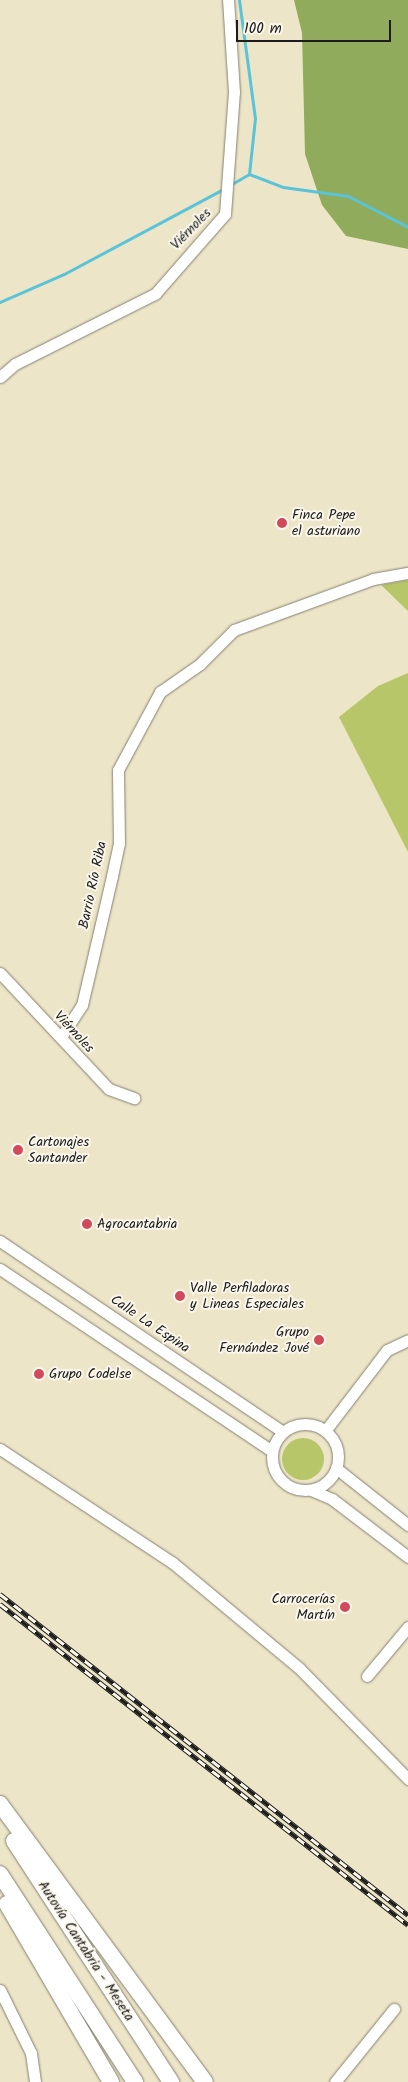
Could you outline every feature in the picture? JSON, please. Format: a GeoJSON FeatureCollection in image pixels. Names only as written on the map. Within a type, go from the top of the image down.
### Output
{"type":"FeatureCollection","features":[{"type":"Feature","properties":{"kind":"highway"},"geometry":{"type":"LineString","coordinates":[[0,1804],[206,2082]]}},
{"type":"Feature","properties":{"kind":"highway","name":"Autovía Cantabria - Meseta"},"geometry":{"type":"LineString","coordinates":[[0,1820],[171,2082]]}},
{"type":"Feature","properties":{"kind":"highway"},"geometry":{"type":"LineString","coordinates":[[0,1874],[135,2082]]}},
{"type":"Feature","properties":{"kind":"highway"},"geometry":{"type":"LineString","coordinates":[[0,1892],[111,2082]]}},
{"type":"Feature","properties":{"kind":"street","name":"Viérnoles"},"geometry":{"type":"LineString","coordinates":[[0,377],[15,364],[155,294],[225,214],[234,92],[228,0]]}},
{"type":"Feature","properties":{"kind":"street","name":"Barrio Río Riba"},"geometry":{"type":"LineString","coordinates":[[61,1038],[82,1005],[112,876],[119,843],[118,770],[160,692],[200,664],[234,630],[373,580],[408,573]]}},
{"type":"Feature","properties":{"kind":"street","name":"Viérnoles"},"geometry":{"type":"LineString","coordinates":[[0,973],[109,1089],[134,1098]]}},
{"type":"Feature","properties":{"kind":"street","name":"Calle La Espina"},"geometry":{"type":"LineString","coordinates":[[0,1241],[283,1432]]}},
{"type":"Feature","properties":{"kind":"street"},"geometry":{"type":"LineString","coordinates":[[0,1269],[272,1451]]}},
{"type":"Feature","properties":{"kind":"street"},"geometry":{"type":"LineString","coordinates":[[325,1431],[387,1350],[408,1340]]}},
{"type":"Feature","properties":{"kind":"street"},"geometry":{"type":"LineString","coordinates":[[311,1490],[327,1482],[336,1468],[336,1448],[325,1431],[304,1424],[283,1432],[272,1451],[274,1468],[284,1482],[332,1499],[408,1558]]}},
{"type":"Feature","properties":{"kind":"street"},"geometry":{"type":"LineString","coordinates":[[0,1449],[173,1563],[295,1665],[408,1779]]}},
{"type":"Feature","properties":{"kind":"street"},"geometry":{"type":"LineString","coordinates":[[336,1468],[408,1524]]}},
{"type":"Feature","properties":{"kind":"street"},"geometry":{"type":"LineString","coordinates":[[367,1676],[408,1627]]}},
{"type":"Feature","properties":{"kind":"street"},"geometry":{"type":"LineString","coordinates":[[0,1990],[30,2053],[35,2082]]}},
{"type":"Feature","properties":{"kind":"street"},"geometry":{"type":"LineString","coordinates":[[335,2082],[394,2009]]}},
{"type":"Feature","properties":{"kind":"green space"},"geometry":{"type":"Polygon","coordinates":[[[294,0],[408,0],[408,249],[346,236],[322,205],[305,154],[302,33],[294,0]]]}},
{"type":"Feature","properties":{"kind":"green space"},"geometry":{"type":"Polygon","coordinates":[[[408,580],[408,611],[381,585],[408,580]]]}},
{"type":"Feature","properties":{"kind":"green space"},"geometry":{"type":"Polygon","coordinates":[[[408,673],[408,852],[339,717],[378,686],[408,673]]]}},
{"type":"Feature","properties":{"kind":"green space"},"geometry":{"type":"Polygon","coordinates":[[[299,1438],[307,1438],[318,1444],[324,1459],[318,1474],[307,1480],[299,1480],[288,1474],[282,1463],[282,1455],[288,1444],[299,1438]]]}},
{"type":"Feature","properties":{"kind":"waterway"},"geometry":{"type":"LineString","coordinates":[[239,0],[255,118],[249,174]]}},
{"type":"Feature","properties":{"kind":"waterway"},"geometry":{"type":"LineString","coordinates":[[249,174],[283,187],[348,196],[408,227]]}},
{"type":"Feature","properties":{"kind":"waterway"},"geometry":{"type":"LineString","coordinates":[[230,185],[249,174]]}},
{"type":"Feature","properties":{"kind":"waterway"},"geometry":{"type":"LineString","coordinates":[[0,302],[64,274],[225,188]]}},
{"type":"Feature","properties":{"kind":"railway"},"geometry":{"type":"LineString","coordinates":[[0,1594],[408,1915]]}},
{"type":"Feature","properties":{"kind":"railway"},"geometry":{"type":"LineString","coordinates":[[0,1604],[408,1925]]}},
{"type":"Feature","properties":{"kind":"place","name":"Finca Pepe el asturiano"},"geometry":{"type":"Point","coordinates":[282,523]}},
{"type":"Feature","properties":{"kind":"place","name":"Cartonajes Santander"},"geometry":{"type":"Point","coordinates":[18,1150]}},
{"type":"Feature","properties":{"kind":"place","name":"Agrocantabria"},"geometry":{"type":"Point","coordinates":[87,1224]}},
{"type":"Feature","properties":{"kind":"place","name":"Valle Perfiladoras y Lineas Especiales"},"geometry":{"type":"Point","coordinates":[180,1296]}},
{"type":"Feature","properties":{"kind":"place","name":"Grupo Fernández Jové"},"geometry":{"type":"Point","coordinates":[319,1340]}},
{"type":"Feature","properties":{"kind":"place","name":"Grupo Codelse"},"geometry":{"type":"Point","coordinates":[39,1374]}},
{"type":"Feature","properties":{"kind":"place","name":"Carrocerías Martín"},"geometry":{"type":"Point","coordinates":[345,1607]}}]}
